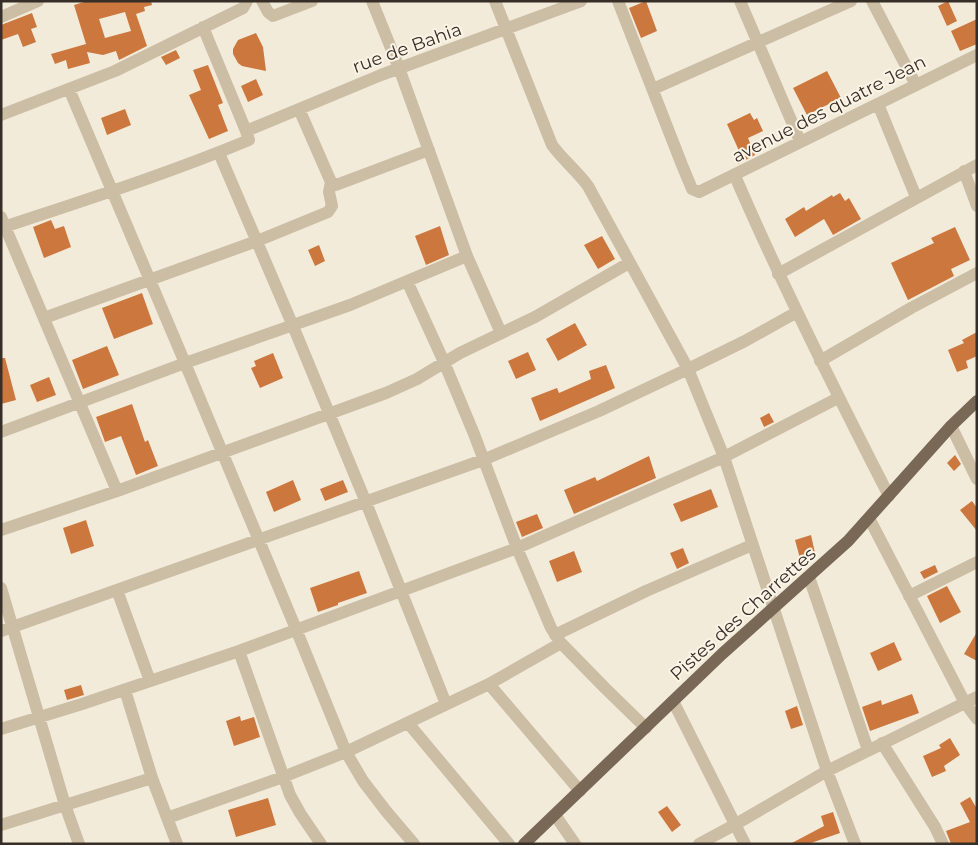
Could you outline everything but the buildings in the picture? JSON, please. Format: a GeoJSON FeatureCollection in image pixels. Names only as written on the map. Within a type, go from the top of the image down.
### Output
{"type":"FeatureCollection","features":[{"type":"Feature","properties":{"kind":"main road","name":"Pistes des Charrettes"},"geometry":{"type":"LineString","coordinates":[[524,844],[722,654],[848,541],[951,426],[977,401]]}},
{"type":"Feature","properties":{"kind":"street"},"geometry":{"type":"LineString","coordinates":[[1,16],[38,1]]}},
{"type":"Feature","properties":{"kind":"street"},"geometry":{"type":"LineString","coordinates":[[1,115],[115,71],[243,8],[248,1]]}},
{"type":"Feature","properties":{"kind":"street"},"geometry":{"type":"LineString","coordinates":[[262,1],[268,12],[273,16],[312,1]]}},
{"type":"Feature","properties":{"kind":"street"},"geometry":{"type":"LineString","coordinates":[[372,1],[399,68],[467,256],[501,334]]}},
{"type":"Feature","properties":{"kind":"street"},"geometry":{"type":"LineString","coordinates":[[495,1],[552,146],[588,186],[688,370],[724,457],[827,771],[855,844]]}},
{"type":"Feature","properties":{"kind":"street","name":"rue de Bahia"},"geometry":{"type":"LineString","coordinates":[[246,131],[399,68],[506,30],[580,1]]}},
{"type":"Feature","properties":{"kind":"street"},"geometry":{"type":"LineString","coordinates":[[618,1],[653,89],[851,1]]}},
{"type":"Feature","properties":{"kind":"street"},"geometry":{"type":"LineString","coordinates":[[740,1],[800,141]]}},
{"type":"Feature","properties":{"kind":"street"},"geometry":{"type":"LineString","coordinates":[[872,1],[916,85]]}},
{"type":"Feature","properties":{"kind":"street"},"geometry":{"type":"LineString","coordinates":[[117,491],[3,224],[112,192],[219,153],[249,140],[203,27]]}},
{"type":"Feature","properties":{"kind":"street","name":"avenue des quatre Jean"},"geometry":{"type":"LineString","coordinates":[[653,89],[692,189],[696,192],[701,192],[800,141],[977,55]]}},
{"type":"Feature","properties":{"kind":"street"},"geometry":{"type":"LineString","coordinates":[[68,89],[223,452],[346,752],[386,812],[414,844]]}},
{"type":"Feature","properties":{"kind":"street"},"geometry":{"type":"LineString","coordinates":[[878,104],[916,197]]}},
{"type":"Feature","properties":{"kind":"street"},"geometry":{"type":"LineString","coordinates":[[44,318],[257,241],[330,210],[332,206],[329,192],[331,182],[299,109]]}},
{"type":"Feature","properties":{"kind":"street"},"geometry":{"type":"LineString","coordinates":[[331,182],[336,185],[340,184],[429,150]]}},
{"type":"Feature","properties":{"kind":"street"},"geometry":{"type":"LineString","coordinates":[[219,153],[365,500],[446,704]]}},
{"type":"Feature","properties":{"kind":"street"},"geometry":{"type":"LineString","coordinates":[[778,274],[977,165]]}},
{"type":"Feature","properties":{"kind":"street"},"geometry":{"type":"LineString","coordinates":[[964,171],[977,206]]}},
{"type":"Feature","properties":{"kind":"street"},"geometry":{"type":"LineString","coordinates":[[735,176],[778,274],[838,398],[889,496]]}},
{"type":"Feature","properties":{"kind":"street"},"geometry":{"type":"LineString","coordinates":[[1,432],[185,362],[293,326],[467,256]]}},
{"type":"Feature","properties":{"kind":"street"},"geometry":{"type":"LineString","coordinates":[[1,530],[117,491],[386,393],[417,379],[444,362],[536,317],[629,263]]}},
{"type":"Feature","properties":{"kind":"street"},"geometry":{"type":"LineString","coordinates":[[820,361],[911,308],[977,273]]}},
{"type":"Feature","properties":{"kind":"street"},"geometry":{"type":"LineString","coordinates":[[407,281],[444,362],[474,434],[517,548],[558,639],[646,728]]}},
{"type":"Feature","properties":{"kind":"street"},"geometry":{"type":"LineString","coordinates":[[7,629],[259,540],[365,500],[483,460],[599,411],[688,370],[797,312]]}},
{"type":"Feature","properties":{"kind":"street"},"geometry":{"type":"LineString","coordinates":[[1,729],[125,690],[239,651],[517,548],[724,457],[838,398]]}},
{"type":"Feature","properties":{"kind":"street"},"geometry":{"type":"LineString","coordinates":[[951,426],[977,480]]}},
{"type":"Feature","properties":{"kind":"street"},"geometry":{"type":"LineString","coordinates":[[869,518],[909,596],[971,700],[977,720]]}},
{"type":"Feature","properties":{"kind":"street"},"geometry":{"type":"LineString","coordinates":[[167,818],[283,777],[346,752],[489,684],[558,639],[646,591],[752,545]]}},
{"type":"Feature","properties":{"kind":"street"},"geometry":{"type":"LineString","coordinates":[[909,596],[977,562]]}},
{"type":"Feature","properties":{"kind":"street"},"geometry":{"type":"LineString","coordinates":[[809,577],[868,750]]}},
{"type":"Feature","properties":{"kind":"street"},"geometry":{"type":"LineString","coordinates":[[1,588],[7,629],[38,718],[65,805],[80,844]]}},
{"type":"Feature","properties":{"kind":"street"},"geometry":{"type":"LineString","coordinates":[[117,590],[150,681]]}},
{"type":"Feature","properties":{"kind":"street"},"geometry":{"type":"LineString","coordinates":[[239,651],[283,777],[300,813],[319,843]]}},
{"type":"Feature","properties":{"kind":"street"},"geometry":{"type":"LineString","coordinates":[[489,684],[580,791]]}},
{"type":"Feature","properties":{"kind":"street"},"geometry":{"type":"LineString","coordinates":[[125,690],[152,778],[177,844]]}},
{"type":"Feature","properties":{"kind":"street"},"geometry":{"type":"LineString","coordinates":[[699,844],[827,771],[971,700]]}},
{"type":"Feature","properties":{"kind":"street"},"geometry":{"type":"LineString","coordinates":[[673,701],[745,844]]}},
{"type":"Feature","properties":{"kind":"street"},"geometry":{"type":"LineString","coordinates":[[408,723],[509,844]]}},
{"type":"Feature","properties":{"kind":"street"},"geometry":{"type":"LineString","coordinates":[[882,743],[935,827],[943,844]]}},
{"type":"Feature","properties":{"kind":"street"},"geometry":{"type":"LineString","coordinates":[[1,825],[152,778]]}},
{"type":"Feature","properties":{"kind":"street"},"geometry":{"type":"LineString","coordinates":[[555,815],[575,844]]}}]}
